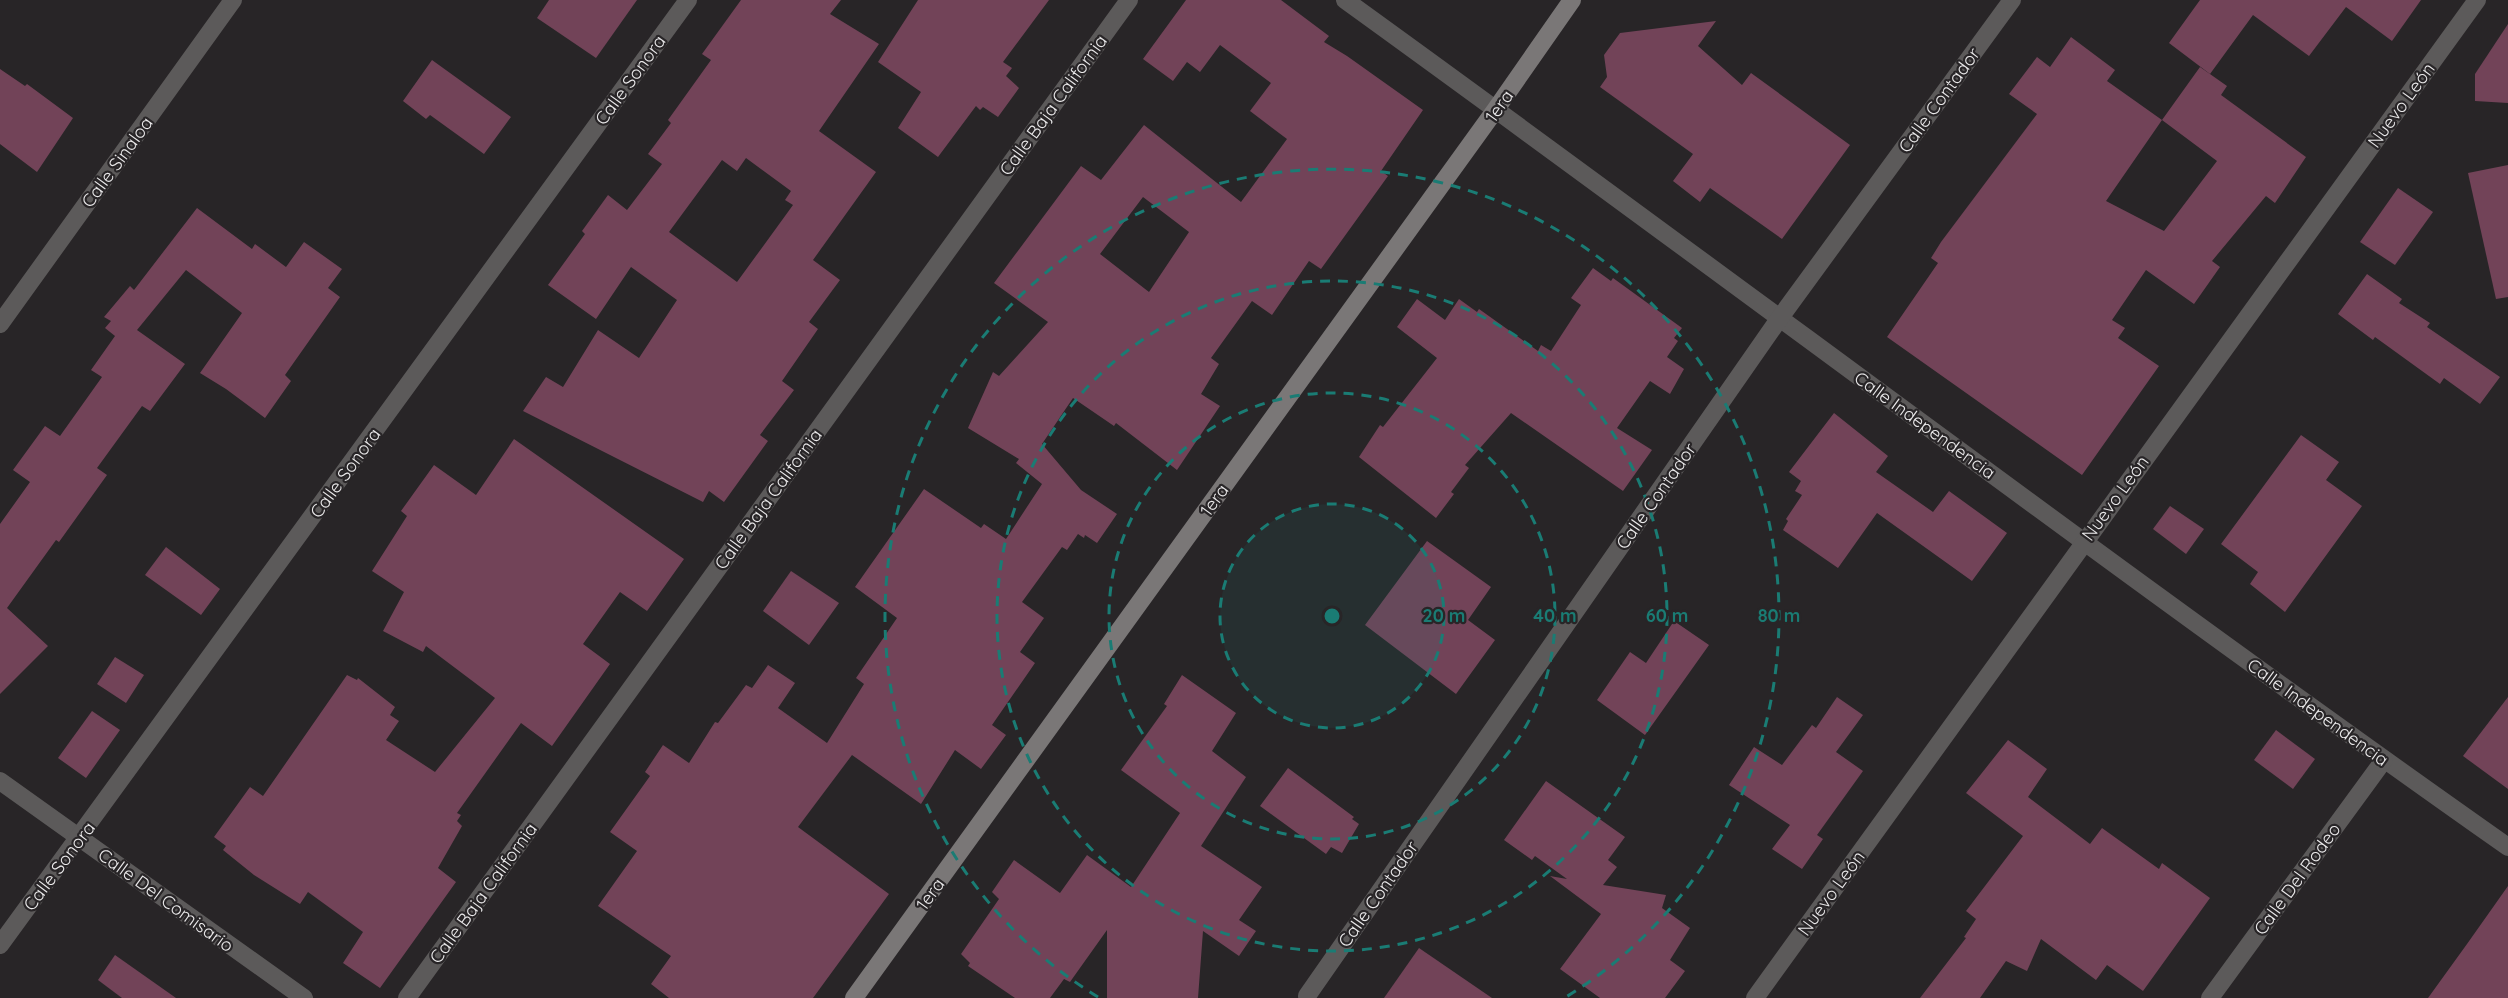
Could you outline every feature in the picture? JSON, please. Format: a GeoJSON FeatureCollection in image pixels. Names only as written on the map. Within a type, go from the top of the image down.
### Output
{"type":"FeatureCollection","features":[{"type":"Feature","properties":{"kind":"street","name":"Calle Sinaloa"},"geometry":{"type":"LineString","coordinates":[[0,324],[233,0]]}},
{"type":"Feature","properties":{"kind":"street","name":"Calle Sonora"},"geometry":{"type":"LineString","coordinates":[[0,945],[688,0]]}},
{"type":"Feature","properties":{"kind":"street","name":"Calle Baja California"},"geometry":{"type":"LineString","coordinates":[[407,998],[1129,0]]}},
{"type":"Feature","properties":{"kind":"street","name":"Calle Independencia"},"geometry":{"type":"LineString","coordinates":[[1345,0],[2384,760],[2508,847]]}},
{"type":"Feature","properties":{"kind":"street","name":"1era"},"geometry":{"type":"LineString","coordinates":[[854,998],[1496,109],[1572,0]]}},
{"type":"Feature","properties":{"kind":"street","name":"Calle Contador"},"geometry":{"type":"LineString","coordinates":[[1307,996],[1779,319],[2012,0]]}},
{"type":"Feature","properties":{"kind":"street","name":"Nuevo León"},"geometry":{"type":"LineString","coordinates":[[1755,998],[2477,0]]}},
{"type":"Feature","properties":{"kind":"street","name":"Calle Del Rodeo"},"geometry":{"type":"LineString","coordinates":[[2210,998],[2384,760]]}},
{"type":"Feature","properties":{"kind":"street","name":"Calle Del Comisario"},"geometry":{"type":"LineString","coordinates":[[0,781],[303,998]]}},
{"type":"Feature","properties":{"kind":"building"},"geometry":{"type":"Polygon","coordinates":[[[549,0],[637,0],[596,58],[537,18],[549,0]]]}},
{"type":"Feature","properties":{"kind":"building"},"geometry":{"type":"Polygon","coordinates":[[[741,0],[841,0],[830,14],[879,44],[819,131],[876,172],[813,260],[840,280],[809,322],[818,329],[782,381],[794,390],[760,435],[768,441],[724,502],[709,491],[703,502],[523,411],[546,377],[563,387],[598,330],[639,358],[677,300],[631,267],[596,319],[548,285],[585,234],[582,231],[608,195],[627,210],[662,164],[648,154],[671,123],[668,120],[711,60],[702,54],[741,0]],[[746,158],[737,171],[722,160],[669,232],[737,282],[793,205],[785,200],[791,191],[746,158]]]}},
{"type":"Feature","properties":{"kind":"building"},"geometry":{"type":"Polygon","coordinates":[[[918,0],[1049,0],[1003,62],[1012,68],[1006,76],[1019,88],[998,117],[983,107],[980,110],[976,106],[938,157],[898,128],[921,92],[878,62],[918,0]]]}},
{"type":"Feature","properties":{"kind":"building"},"geometry":{"type":"Polygon","coordinates":[[[1186,0],[1281,0],[1329,36],[1324,42],[1423,110],[1381,171],[1388,176],[1321,269],[1309,261],[1272,315],[1252,301],[1211,358],[1219,364],[1201,394],[1220,406],[1177,470],[1116,423],[1114,426],[1073,398],[1042,444],[1081,490],[1117,514],[1097,543],[1085,535],[1084,538],[1078,534],[1067,550],[1062,547],[1022,602],[1044,618],[1020,652],[1035,663],[992,725],[1006,735],[981,769],[955,750],[921,804],[852,755],[798,827],[889,894],[813,998],[669,998],[651,984],[671,956],[598,906],[637,851],[610,832],[650,776],[645,772],[663,745],[689,763],[715,722],[718,723],[746,685],[752,688],[768,665],[795,683],[778,708],[827,743],[864,684],[856,678],[897,618],[855,587],[924,489],[981,528],[984,524],[1006,539],[1042,484],[1016,463],[1019,459],[968,428],[993,372],[999,376],[1048,322],[994,283],[1081,166],[1101,180],[1144,125],[1241,202],[1287,139],[1250,111],[1271,83],[1220,45],[1200,72],[1187,62],[1173,81],[1143,59],[1186,0]],[[1143,197],[1100,254],[1149,292],[1189,232],[1143,197]]]}},
{"type":"Feature","properties":{"kind":"building"},"geometry":{"type":"Polygon","coordinates":[[[2200,0],[2421,0],[2392,41],[2346,7],[2309,56],[2253,15],[2210,74],[2169,43],[2200,0]]]}},
{"type":"Feature","properties":{"kind":"building"},"geometry":{"type":"Polygon","coordinates":[[[1716,21],[1698,46],[1742,85],[1751,73],[1850,145],[1782,239],[1710,188],[1700,202],[1673,181],[1693,154],[1600,87],[1607,77],[1604,55],[1620,33],[1716,21]]]}},
{"type":"Feature","properties":{"kind":"building"},"geometry":{"type":"Polygon","coordinates":[[[2508,24],[2508,103],[2475,101],[2475,74],[2508,24]]]}},
{"type":"Feature","properties":{"kind":"building"},"geometry":{"type":"Polygon","coordinates":[[[2071,37],[2115,70],[2107,81],[2162,120],[2200,67],[2227,86],[2221,95],[2306,157],[2275,203],[2266,196],[2212,261],[2220,267],[2194,304],[2146,270],[2112,320],[2125,328],[2118,338],[2159,366],[2082,475],[1887,337],[1938,263],[1931,258],[1941,242],[2037,114],[2009,94],[2037,57],[2050,67],[2071,37]],[[2162,120],[2106,201],[2164,231],[2217,161],[2162,120]]]}},
{"type":"Feature","properties":{"kind":"building"},"geometry":{"type":"Polygon","coordinates":[[[432,60],[511,117],[484,154],[430,115],[426,119],[403,101],[432,60]]]}},
{"type":"Feature","properties":{"kind":"building"},"geometry":{"type":"Polygon","coordinates":[[[0,69],[25,86],[27,84],[73,118],[37,172],[0,144],[0,69]]]}},
{"type":"Feature","properties":{"kind":"building"},"geometry":{"type":"Polygon","coordinates":[[[2508,165],[2508,297],[2496,299],[2468,173],[2508,165]]]}},
{"type":"Feature","properties":{"kind":"building"},"geometry":{"type":"Polygon","coordinates":[[[2398,188],[2433,212],[2395,265],[2360,242],[2398,188]]]}},
{"type":"Feature","properties":{"kind":"building"},"geometry":{"type":"Polygon","coordinates":[[[197,208],[252,249],[255,244],[286,267],[304,242],[342,269],[328,288],[340,297],[285,375],[291,381],[265,418],[200,373],[242,313],[186,270],[137,330],[185,364],[150,411],[142,406],[97,468],[107,475],[59,542],[56,540],[7,608],[48,646],[0,694],[0,524],[30,482],[13,470],[45,426],[60,436],[102,377],[91,370],[115,336],[105,328],[111,321],[104,317],[130,286],[134,290],[197,208]]]}},
{"type":"Feature","properties":{"kind":"building"},"geometry":{"type":"Polygon","coordinates":[[[1593,268],[1611,281],[1613,278],[1682,328],[1674,338],[1678,341],[1667,357],[1684,369],[1670,394],[1650,381],[1617,428],[1652,450],[1623,491],[1511,413],[1465,465],[1469,468],[1451,492],[1454,494],[1436,518],[1359,457],[1380,425],[1383,427],[1437,358],[1397,327],[1417,299],[1445,320],[1459,299],[1477,312],[1479,309],[1538,351],[1541,345],[1551,351],[1581,305],[1571,298],[1593,268]]]}},
{"type":"Feature","properties":{"kind":"building"},"geometry":{"type":"Polygon","coordinates":[[[2367,274],[2402,299],[2399,303],[2430,323],[2427,327],[2500,377],[2480,404],[2444,378],[2440,384],[2375,337],[2373,340],[2338,314],[2367,274]]]}},
{"type":"Feature","properties":{"kind":"building"},"geometry":{"type":"Polygon","coordinates":[[[1834,413],[1888,456],[1876,472],[1933,512],[1949,491],[2007,533],[1972,581],[1877,513],[1838,568],[1783,530],[1788,521],[1786,519],[1802,495],[1795,491],[1801,481],[1789,472],[1834,413]]]}},
{"type":"Feature","properties":{"kind":"building"},"geometry":{"type":"Polygon","coordinates":[[[2301,435],[2339,462],[2326,480],[2362,506],[2285,612],[2250,584],[2258,572],[2221,544],[2301,435]]]}},
{"type":"Feature","properties":{"kind":"building"},"geometry":{"type":"Polygon","coordinates":[[[514,439],[684,559],[647,611],[620,592],[583,644],[610,664],[552,746],[521,723],[457,813],[461,815],[457,821],[462,826],[438,868],[456,882],[380,988],[343,963],[363,932],[308,892],[300,904],[254,875],[223,850],[226,846],[214,837],[250,787],[263,796],[347,675],[357,680],[358,678],[395,707],[390,715],[399,721],[386,740],[435,772],[495,698],[426,646],[423,652],[383,631],[404,592],[372,571],[407,516],[401,511],[434,465],[476,495],[514,439]]]}},
{"type":"Feature","properties":{"kind":"building"},"geometry":{"type":"Polygon","coordinates":[[[2170,506],[2204,529],[2186,554],[2153,529],[2170,506]]]}},
{"type":"Feature","properties":{"kind":"building"},"geometry":{"type":"Polygon","coordinates":[[[1427,541],[1491,587],[1468,620],[1495,640],[1456,694],[1365,625],[1427,541]]]}},
{"type":"Feature","properties":{"kind":"building"},"geometry":{"type":"Polygon","coordinates":[[[166,547],[220,589],[201,615],[145,575],[166,547]]]}},
{"type":"Feature","properties":{"kind":"building"},"geometry":{"type":"Polygon","coordinates":[[[791,571],[839,603],[809,645],[763,611],[791,571]]]}},
{"type":"Feature","properties":{"kind":"building"},"geometry":{"type":"Polygon","coordinates":[[[1674,621],[1709,645],[1645,735],[1597,700],[1630,652],[1646,663],[1674,621]]]}},
{"type":"Feature","properties":{"kind":"building"},"geometry":{"type":"Polygon","coordinates":[[[115,657],[144,675],[126,703],[97,684],[115,657]]]}},
{"type":"Feature","properties":{"kind":"building"},"geometry":{"type":"Polygon","coordinates":[[[1182,675],[1236,713],[1212,751],[1246,777],[1201,846],[1262,887],[1239,920],[1256,931],[1239,956],[1203,931],[1198,998],[1107,998],[1107,930],[1070,982],[1064,979],[1050,998],[1015,998],[968,966],[970,963],[961,954],[999,899],[992,892],[1014,860],[1060,893],[1087,855],[1131,887],[1180,813],[1121,770],[1167,706],[1164,704],[1182,675]]]}},
{"type":"Feature","properties":{"kind":"building"},"geometry":{"type":"Polygon","coordinates":[[[1837,697],[1863,715],[1836,752],[1863,771],[1817,835],[1823,839],[1802,869],[1772,849],[1790,825],[1729,785],[1754,747],[1782,765],[1812,725],[1816,728],[1837,697]]]}},
{"type":"Feature","properties":{"kind":"building"},"geometry":{"type":"Polygon","coordinates":[[[2508,697],[2508,789],[2463,756],[2508,697]]]}},
{"type":"Feature","properties":{"kind":"building"},"geometry":{"type":"Polygon","coordinates":[[[92,711],[120,730],[86,778],[58,758],[92,711]]]}},
{"type":"Feature","properties":{"kind":"building"},"geometry":{"type":"Polygon","coordinates":[[[2276,730],[2315,759],[2293,789],[2254,760],[2276,730]]]}},
{"type":"Feature","properties":{"kind":"building"},"geometry":{"type":"Polygon","coordinates":[[[2008,740],[2047,769],[2028,797],[2090,844],[2102,828],[2159,869],[2162,863],[2210,898],[2143,991],[2107,965],[2096,980],[2041,939],[2027,971],[2006,961],[1980,998],[1920,998],[1966,938],[1964,937],[1976,919],[1966,911],[2023,836],[1966,793],[2008,740]]]}},
{"type":"Feature","properties":{"kind":"building"},"geometry":{"type":"Polygon","coordinates":[[[1288,768],[1354,817],[1352,819],[1359,824],[1342,853],[1331,847],[1326,854],[1260,806],[1288,768]]]}},
{"type":"Feature","properties":{"kind":"building"},"geometry":{"type":"Polygon","coordinates":[[[1546,781],[1625,837],[1608,860],[1617,867],[1603,885],[1666,895],[1662,908],[1690,928],[1670,960],[1685,971],[1665,998],[1600,998],[1560,969],[1601,914],[1550,876],[1567,879],[1535,856],[1532,860],[1504,840],[1546,781]]]}},
{"type":"Feature","properties":{"kind":"building"},"geometry":{"type":"Polygon","coordinates":[[[2508,886],[2508,998],[2428,998],[2467,944],[2508,886]]]}},
{"type":"Feature","properties":{"kind":"building"},"geometry":{"type":"Polygon","coordinates":[[[1419,948],[1492,998],[1384,998],[1419,948]]]}},
{"type":"Feature","properties":{"kind":"building"},"geometry":{"type":"Polygon","coordinates":[[[115,955],[176,998],[122,998],[98,980],[115,955]]]}}]}
